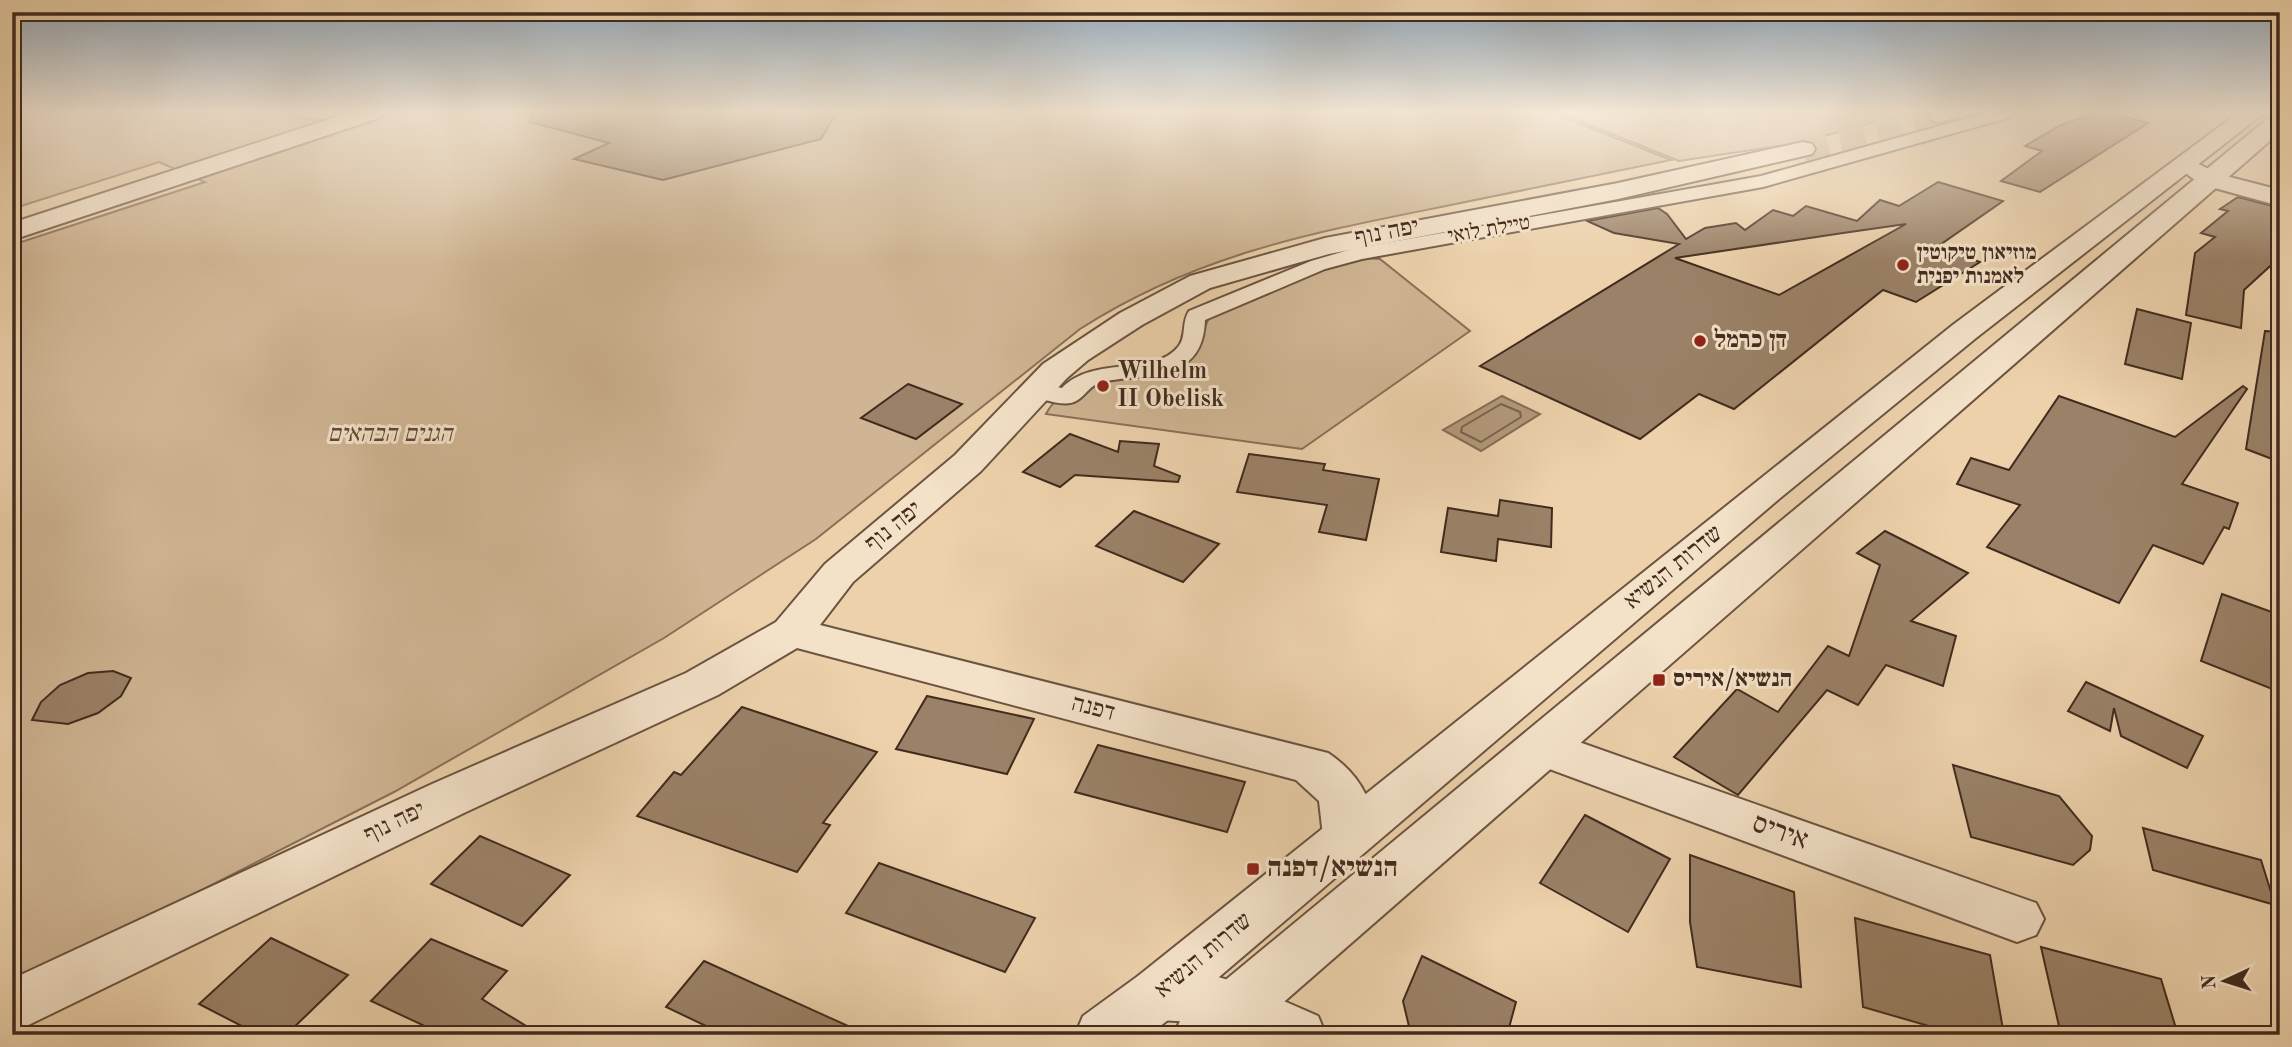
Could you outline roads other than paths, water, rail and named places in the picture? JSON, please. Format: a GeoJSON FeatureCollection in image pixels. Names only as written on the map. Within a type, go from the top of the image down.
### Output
{"type":"FeatureCollection","features":[{"type":"Feature","properties":{"kind":"street"},"geometry":{"type":"LineString","coordinates":[[12,219],[189,162]]}},
{"type":"Feature","properties":{"kind":"street"},"geometry":{"type":"LineString","coordinates":[[12,232],[224,162]]}},
{"type":"Feature","properties":{"kind":"street","name":"יפה נוף"},"geometry":{"type":"LineString","coordinates":[[12,1007],[436,803],[702,684],[791,632],[839,573],[968,463],[1036,390],[1077,353],[1200,282],[1349,241],[1780,162]]}},
{"type":"Feature","properties":{"kind":"street","name":"טיילת לואי"},"geometry":{"type":"LineString","coordinates":[[1036,390],[1068,396],[1090,378],[1138,373],[1173,362],[1190,346],[1197,332],[1194,320],[1197,316],[1318,265],[1359,253],[1763,181],[1801,162]]}},
{"type":"Feature","properties":{"kind":"street","name":"שדרות הנשיא"},"geometry":{"type":"LineString","coordinates":[[1220,1022],[1542,747],[2207,162]]}},
{"type":"Feature","properties":{"kind":"street","name":"שדרות הנשיא"},"geometry":{"type":"LineString","coordinates":[[1104,1035],[1158,994],[1965,331],[2214,162]]}},
{"type":"Feature","properties":{"kind":"street"},"geometry":{"type":"LineString","coordinates":[[2198,172],[2280,198]]}},
{"type":"Feature","properties":{"kind":"street","name":"דפנה"},"geometry":{"type":"LineString","coordinates":[[791,632],[1311,766],[1330,778],[1339,790],[1349,824],[1348,836]]}},
{"type":"Feature","properties":{"kind":"street","name":"איריס"},"geometry":{"type":"LineString","coordinates":[[1542,747],[2017,919]]}},
{"type":"Feature","properties":{"kind":"street"},"geometry":{"type":"LineString","coordinates":[[1158,994],[1193,995],[1220,1022],[1297,1035]]}},
{"type":"Feature","properties":{"kind":"water"},"geometry":{"type":"Polygon","coordinates":[[[1502,396],[1540,414],[1481,451],[1443,430],[1502,396]]]}},
{"type":"Feature","properties":{"kind":"place","name":"מוזיאון טיקוטין לאמנות יפנית"},"geometry":{"type":"Point","coordinates":[1903,265]}},
{"type":"Feature","properties":{"kind":"place","name":"דן כרמל"},"geometry":{"type":"Point","coordinates":[1700,341]}},
{"type":"Feature","properties":{"kind":"place","name":"Wilhelm II Obelisk"},"geometry":{"type":"Point","coordinates":[1103,386]}},
{"type":"Feature","properties":{"kind":"place","name":"הנשיא/איריס"},"geometry":{"type":"Point","coordinates":[1659,680]}},
{"type":"Feature","properties":{"kind":"place","name":"הנשיא/דפנה"},"geometry":{"type":"Point","coordinates":[1253,869]}},
{"type":"Feature","properties":{"kind":"park label","name":"הגנים הבהאים"},"geometry":{"type":"Point","coordinates":[390,435]}}]}
